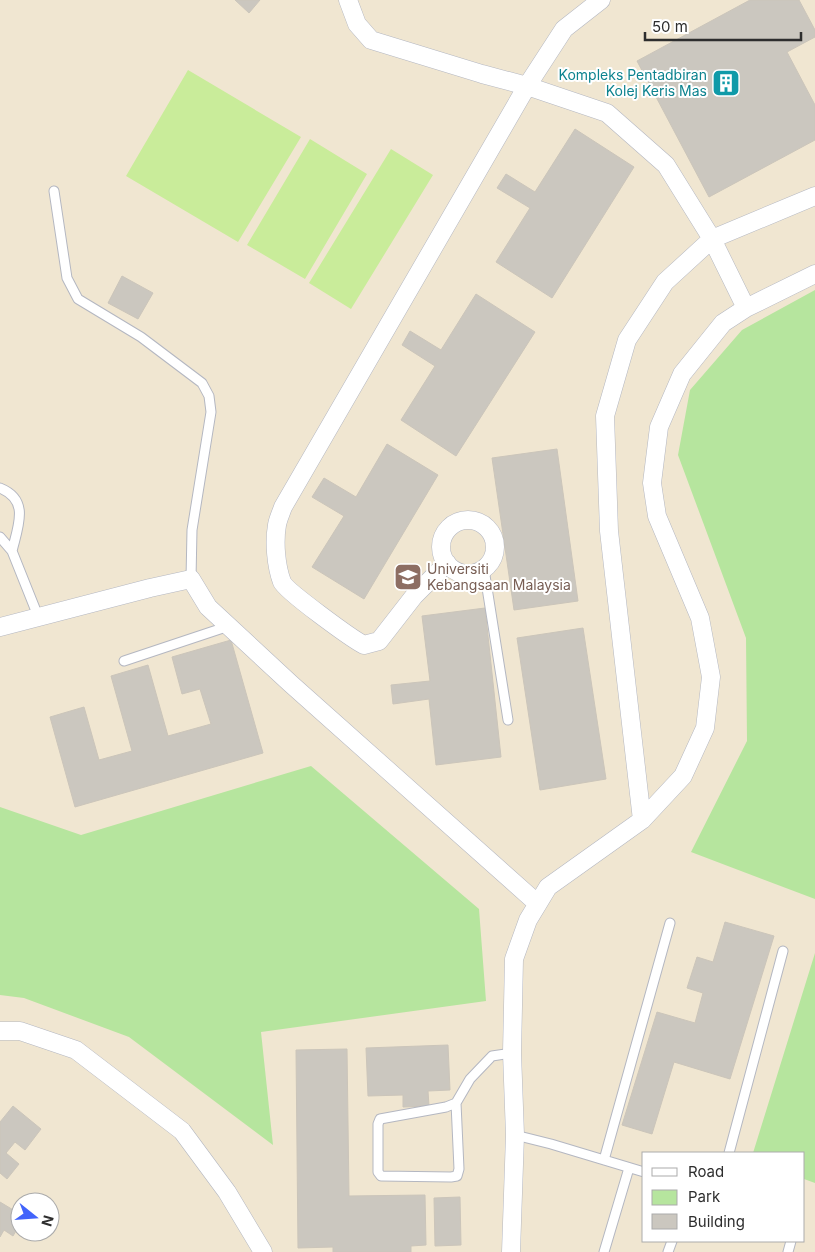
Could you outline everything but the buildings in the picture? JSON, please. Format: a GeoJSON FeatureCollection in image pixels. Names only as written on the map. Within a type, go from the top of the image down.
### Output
{"type":"FeatureCollection","features":[{"type":"Feature","properties":{"kind":"street"},"geometry":{"type":"LineString","coordinates":[[348,0],[357,24],[372,40],[482,74],[528,86],[607,113],[666,165],[712,239],[746,308]]}},
{"type":"Feature","properties":{"kind":"street"},"geometry":{"type":"LineString","coordinates":[[447,563],[414,596],[379,641],[364,645],[348,636],[283,584],[278,566],[277,525],[283,507],[528,86],[564,30],[601,0]]}},
{"type":"Feature","properties":{"kind":"street"},"geometry":{"type":"LineString","coordinates":[[642,820],[609,532],[605,416],[627,340],[665,282],[712,239],[814,196]]}},
{"type":"Feature","properties":{"kind":"street"},"geometry":{"type":"LineString","coordinates":[[512,1252],[515,1135],[512,1053],[514,959],[528,920],[548,887],[642,820],[683,776],[705,728],[712,677],[700,618],[657,516],[652,483],[659,427],[682,374],[723,323],[746,308],[815,274]]}},
{"type":"Feature","properties":{"kind":"street"},"geometry":{"type":"LineString","coordinates":[[464,521],[473,521],[482,524],[488,529],[493,537],[495,546],[490,563],[484,569],[468,574],[460,573],[447,563],[443,555],[442,546],[448,530],[464,521]]}},
{"type":"Feature","properties":{"kind":"street"},"geometry":{"type":"LineString","coordinates":[[0,627],[191,579],[208,607],[291,684],[538,904]]}},
{"type":"Feature","properties":{"kind":"street"},"geometry":{"type":"LineString","coordinates":[[0,1031],[20,1031],[76,1050],[182,1131],[227,1192],[263,1252]]}},
{"type":"Feature","properties":{"kind":"lane"},"geometry":{"type":"LineString","coordinates":[[54,191],[67,278],[78,299],[148,343],[202,383],[209,396],[211,412],[192,530],[191,579]]}},
{"type":"Feature","properties":{"kind":"lane"},"geometry":{"type":"LineString","coordinates":[[0,488],[12,493],[18,501],[20,513],[12,551]]}},
{"type":"Feature","properties":{"kind":"lane"},"geometry":{"type":"LineString","coordinates":[[0,538],[12,551],[38,616]]}},
{"type":"Feature","properties":{"kind":"lane"},"geometry":{"type":"LineString","coordinates":[[484,569],[508,720]]}},
{"type":"Feature","properties":{"kind":"lane"},"geometry":{"type":"LineString","coordinates":[[124,661],[230,626]]}},
{"type":"Feature","properties":{"kind":"lane"},"geometry":{"type":"LineString","coordinates":[[604,1160],[670,923]]}},
{"type":"Feature","properties":{"kind":"lane"},"geometry":{"type":"LineString","coordinates":[[729,1152],[783,951]]}},
{"type":"Feature","properties":{"kind":"lane"},"geometry":{"type":"LineString","coordinates":[[456,1103],[446,1107],[380,1119],[378,1124],[378,1172],[380,1176],[457,1176],[459,1169],[456,1103],[470,1078],[492,1056],[512,1053]]}},
{"type":"Feature","properties":{"kind":"lane"},"geometry":{"type":"LineString","coordinates":[[515,1135],[642,1171]]}},
{"type":"Feature","properties":{"kind":"lane"},"geometry":{"type":"LineString","coordinates":[[604,1252],[629,1168]]}},
{"type":"Feature","properties":{"kind":"shaded area","name":"Universiti Kebangsaan Malaysia"},"geometry":{"type":"Polygon","coordinates":[[[0,0],[815,0],[815,1252],[0,1252],[0,0]]]}},
{"type":"Feature","properties":{"kind":"green space"},"geometry":{"type":"Polygon","coordinates":[[[188,70],[301,137],[238,242],[126,176],[188,70]]]}},
{"type":"Feature","properties":{"kind":"green space"},"geometry":{"type":"Polygon","coordinates":[[[310,139],[367,174],[305,279],[247,245],[310,139]]]}},
{"type":"Feature","properties":{"kind":"green space"},"geometry":{"type":"Polygon","coordinates":[[[391,149],[433,175],[351,309],[309,283],[391,149]]]}},
{"type":"Feature","properties":{"kind":"green space"},"geometry":{"type":"Polygon","coordinates":[[[815,290],[815,899],[691,852],[747,741],[746,638],[678,455],[690,390],[742,330],[815,290]]]}},
{"type":"Feature","properties":{"kind":"green space"},"geometry":{"type":"Polygon","coordinates":[[[311,766],[479,909],[486,1001],[261,1032],[273,1145],[129,1037],[24,998],[0,995],[0,807],[81,835],[311,766]]]}},
{"type":"Feature","properties":{"kind":"green space"},"geometry":{"type":"Polygon","coordinates":[[[815,953],[815,1183],[805,1179],[805,1152],[753,1152],[815,953]]]}},
{"type":"Feature","properties":{"kind":"place","name":"Kompleks Pentadbiran Kolej Keris Mas"},"geometry":{"type":"Point","coordinates":[726,83]}},
{"type":"Feature","properties":{"kind":"place","name":"Universiti Kebangsaan Malaysia"},"geometry":{"type":"Point","coordinates":[408,577]}}]}
